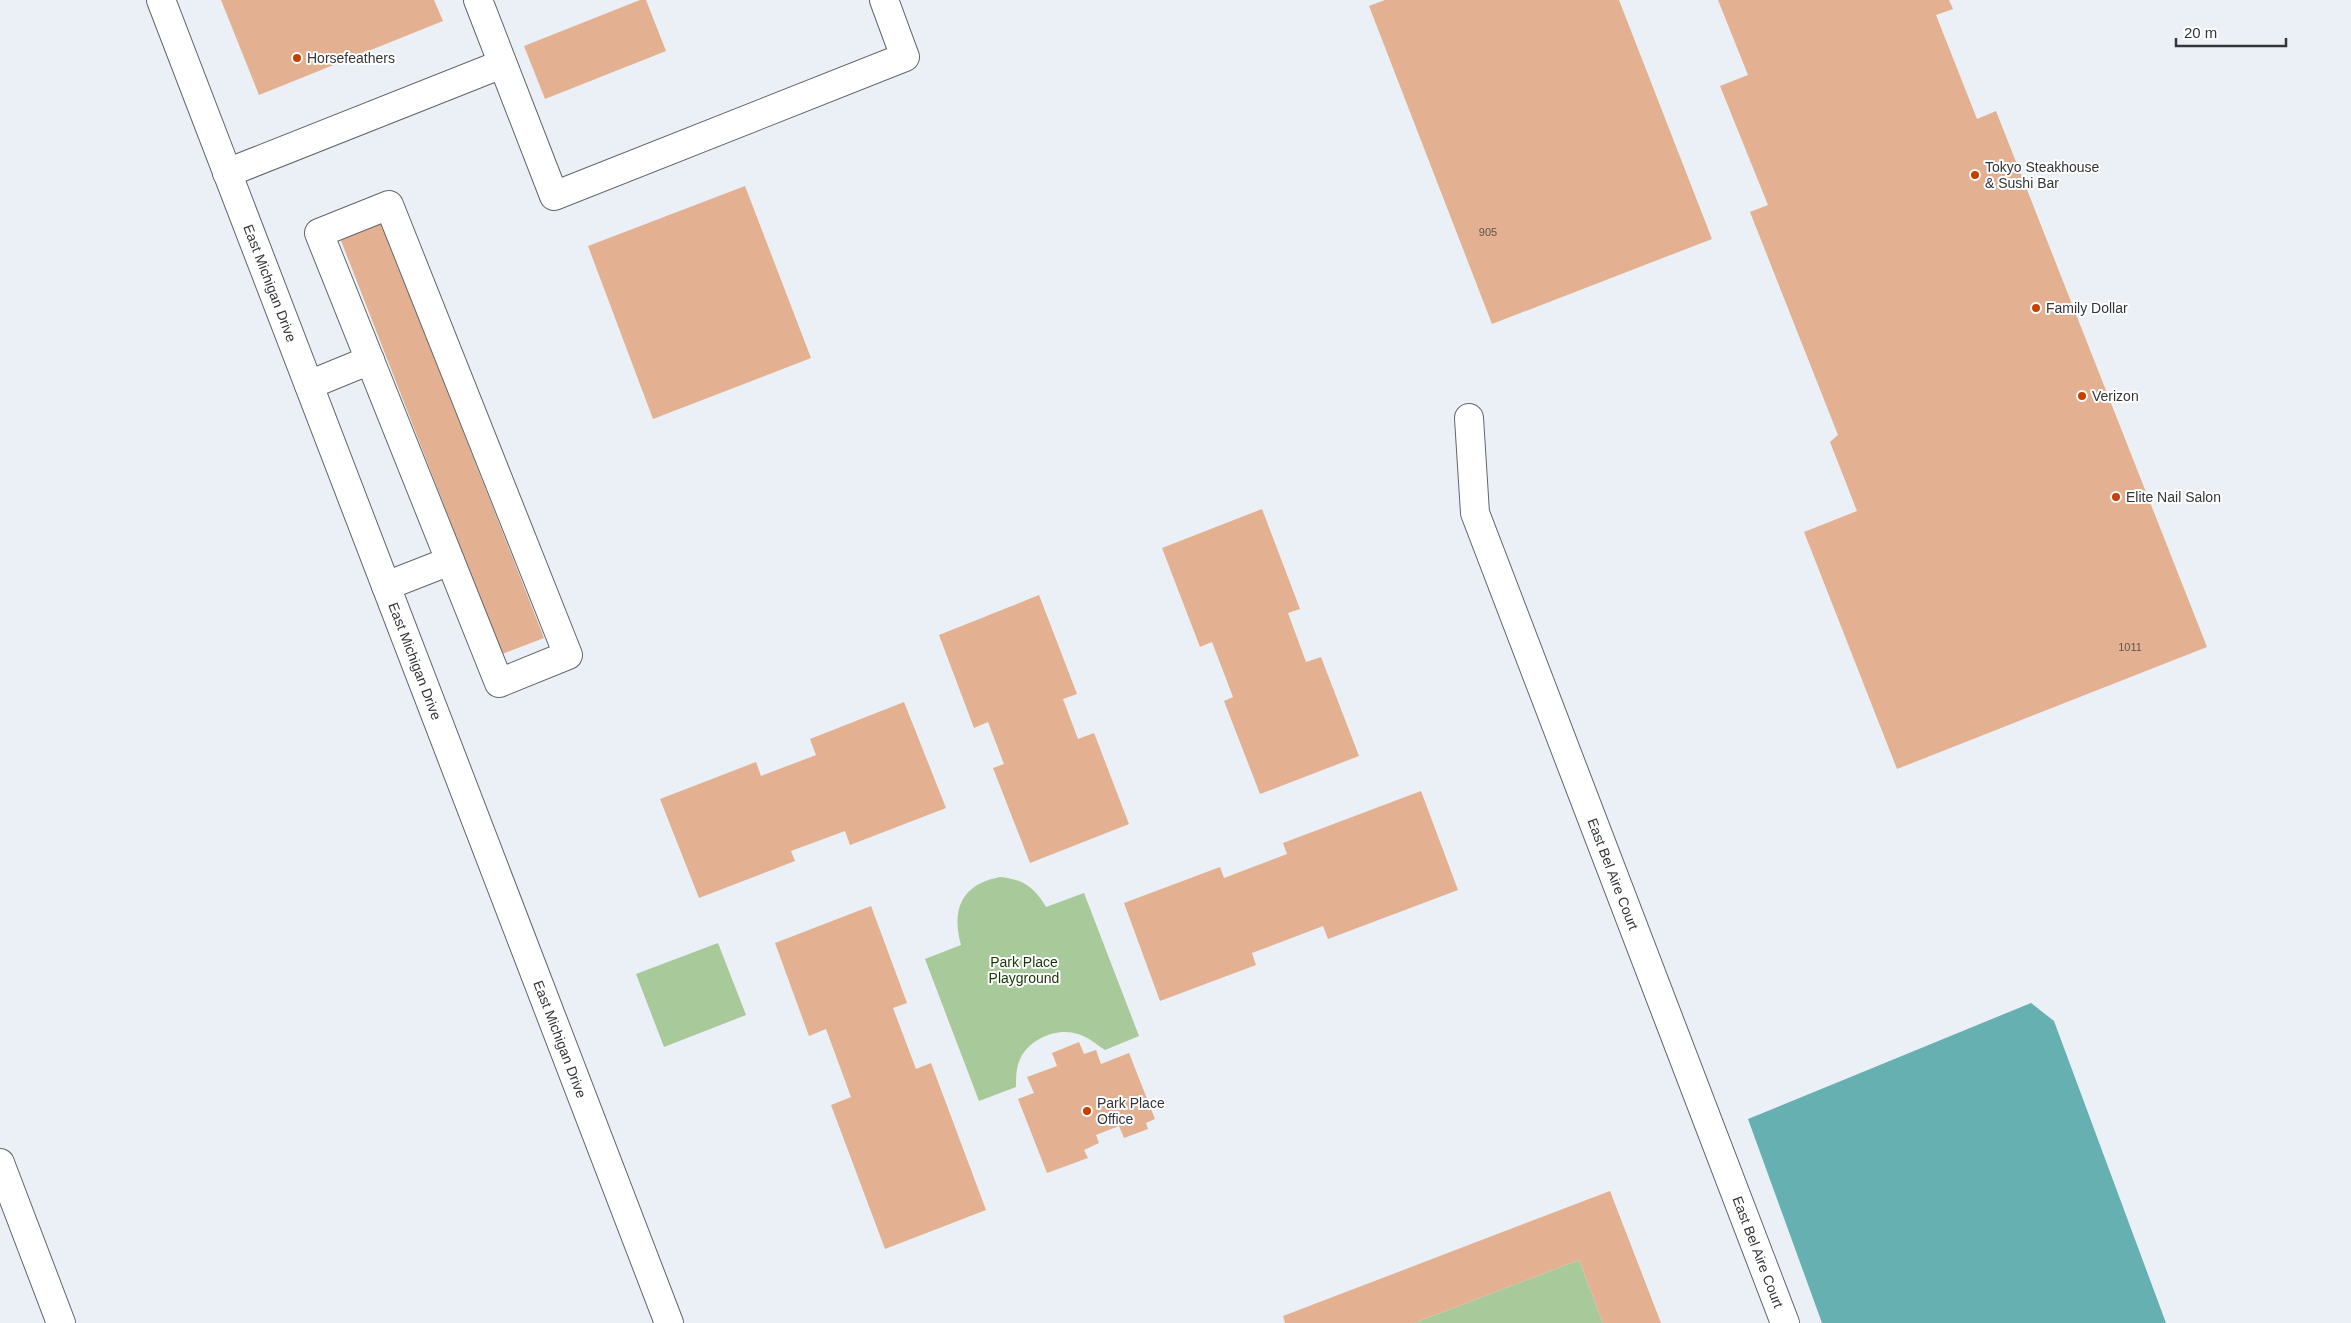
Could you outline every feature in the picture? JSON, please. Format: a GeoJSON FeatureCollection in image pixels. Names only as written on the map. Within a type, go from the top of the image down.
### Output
{"type":"FeatureCollection","features":[{"type":"Feature","properties":{"kind":"street","name":"East Michigan Drive"},"geometry":{"type":"LineString","coordinates":[[161,0],[669,1323]]}},
{"type":"Feature","properties":{"kind":"street"},"geometry":{"type":"LineString","coordinates":[[478,0],[554,196],[905,57],[884,0]]}},
{"type":"Feature","properties":{"kind":"street"},"geometry":{"type":"LineString","coordinates":[[227,173],[502,64]]}},
{"type":"Feature","properties":{"kind":"street"},"geometry":{"type":"LineString","coordinates":[[389,205],[568,655],[499,683],[450,561],[319,233],[389,205]]}},
{"type":"Feature","properties":{"kind":"street"},"geometry":{"type":"LineString","coordinates":[[309,385],[370,360]]}},
{"type":"Feature","properties":{"kind":"street","name":"East Bel Aire Court"},"geometry":{"type":"LineString","coordinates":[[1469,418],[1475,513],[1785,1323]]}},
{"type":"Feature","properties":{"kind":"street"},"geometry":{"type":"LineString","coordinates":[[386,586],[450,561]]}},
{"type":"Feature","properties":{"kind":"street"},"geometry":{"type":"LineString","coordinates":[[0,1163],[61,1323]]}},
{"type":"Feature","properties":{"kind":"green space","name":"Park Place Playground"},"geometry":{"type":"Polygon","coordinates":[[[1000,877],[1022,882],[1033,890],[1046,907],[1084,893],[1139,1036],[1105,1050],[1089,1039],[1070,1032],[1054,1033],[1046,1036],[1031,1044],[1025,1050],[1017,1068],[1016,1087],[979,1101],[925,959],[961,945],[958,920],[962,900],[976,886],[987,880],[1000,877]]]}},
{"type":"Feature","properties":{"kind":"green space"},"geometry":{"type":"Polygon","coordinates":[[[718,943],[746,1015],[664,1047],[636,974],[718,943]]]}},
{"type":"Feature","properties":{"kind":"green space"},"geometry":{"type":"Polygon","coordinates":[[[1579,1260],[1603,1323],[1414,1323],[1579,1260]]]}},
{"type":"Feature","properties":{"kind":"water"},"geometry":{"type":"Polygon","coordinates":[[[2031,1003],[2054,1021],[2166,1323],[1822,1323],[1748,1119],[2031,1003]]]}},
{"type":"Feature","properties":{"kind":"building","name":"Horsefeathers"},"geometry":{"type":"Polygon","coordinates":[[[221,0],[434,0],[443,21],[259,95],[221,0]]]}},
{"type":"Feature","properties":{"kind":"building"},"geometry":{"type":"Polygon","coordinates":[[[640,0],[646,0],[666,51],[545,99],[524,46],[640,0]]]}},
{"type":"Feature","properties":{"kind":"building"},"geometry":{"type":"Polygon","coordinates":[[[1385,0],[1619,0],[1712,239],[1492,324],[1369,6],[1385,0]]]}},
{"type":"Feature","properties":{"kind":"building"},"geometry":{"type":"Polygon","coordinates":[[[1718,0],[1949,0],[1953,9],[1936,15],[1977,119],[1996,111],[2207,647],[1897,769],[1804,532],[1857,511],[1830,442],[1838,435],[1750,212],[1768,205],[1720,86],[1748,75],[1718,0]]]}},
{"type":"Feature","properties":{"kind":"building"},"geometry":{"type":"Polygon","coordinates":[[[745,186],[811,358],[653,419],[588,246],[745,186]]]}},
{"type":"Feature","properties":{"kind":"building"},"geometry":{"type":"Polygon","coordinates":[[[381,222],[544,638],[502,654],[340,238],[381,222]]]}},
{"type":"Feature","properties":{"kind":"building"},"geometry":{"type":"Polygon","coordinates":[[[1262,509],[1300,609],[1288,613],[1306,662],[1321,657],[1359,756],[1260,794],[1224,701],[1233,697],[1212,642],[1200,647],[1162,548],[1262,509]]]}},
{"type":"Feature","properties":{"kind":"building"},"geometry":{"type":"Polygon","coordinates":[[[1039,595],[1077,694],[1063,699],[1078,739],[1094,733],[1129,824],[1030,863],[993,768],[1004,764],[988,722],[974,728],[939,635],[1039,595]]]}},
{"type":"Feature","properties":{"kind":"building"},"geometry":{"type":"Polygon","coordinates":[[[904,702],[946,808],[850,845],[845,831],[791,851],[795,861],[699,898],[660,799],[756,762],[761,776],[816,755],[810,739],[904,702]]]}},
{"type":"Feature","properties":{"kind":"building"},"geometry":{"type":"Polygon","coordinates":[[[1421,791],[1458,890],[1328,939],[1323,926],[1252,953],[1256,965],[1160,1001],[1124,903],[1220,867],[1224,878],[1287,854],[1283,843],[1421,791]]]}},
{"type":"Feature","properties":{"kind":"building"},"geometry":{"type":"Polygon","coordinates":[[[871,906],[907,1003],[893,1008],[916,1069],[931,1063],[986,1210],[885,1249],[831,1105],[851,1097],[826,1029],[809,1036],[775,943],[871,906]]]}},
{"type":"Feature","properties":{"kind":"building","name":"Park Place Office"},"geometry":{"type":"Polygon","coordinates":[[[1079,1042],[1084,1054],[1096,1050],[1101,1064],[1129,1053],[1155,1119],[1146,1123],[1148,1129],[1124,1138],[1119,1126],[1096,1135],[1099,1143],[1084,1150],[1088,1158],[1047,1173],[1018,1099],[1034,1093],[1027,1077],[1057,1066],[1052,1053],[1079,1042]]]}},
{"type":"Feature","properties":{"kind":"building"},"geometry":{"type":"Polygon","coordinates":[[[1610,1191],[1661,1323],[1603,1323],[1579,1260],[1414,1323],[1285,1323],[1283,1316],[1610,1191]]]}},
{"type":"Feature","properties":{"kind":"place","name":"Horsefeathers"},"geometry":{"type":"Point","coordinates":[297,58]}},
{"type":"Feature","properties":{"kind":"place","name":"Tokyo Steakhouse & Sushi Bar"},"geometry":{"type":"Point","coordinates":[1975,175]}},
{"type":"Feature","properties":{"kind":"place","name":"Family Dollar"},"geometry":{"type":"Point","coordinates":[2036,308]}},
{"type":"Feature","properties":{"kind":"place","name":"Verizon"},"geometry":{"type":"Point","coordinates":[2082,396]}},
{"type":"Feature","properties":{"kind":"place","name":"Elite Nail Salon"},"geometry":{"type":"Point","coordinates":[2116,497]}},
{"type":"Feature","properties":{"kind":"place","name":"Park Place Office"},"geometry":{"type":"Point","coordinates":[1087,1111]}}]}
